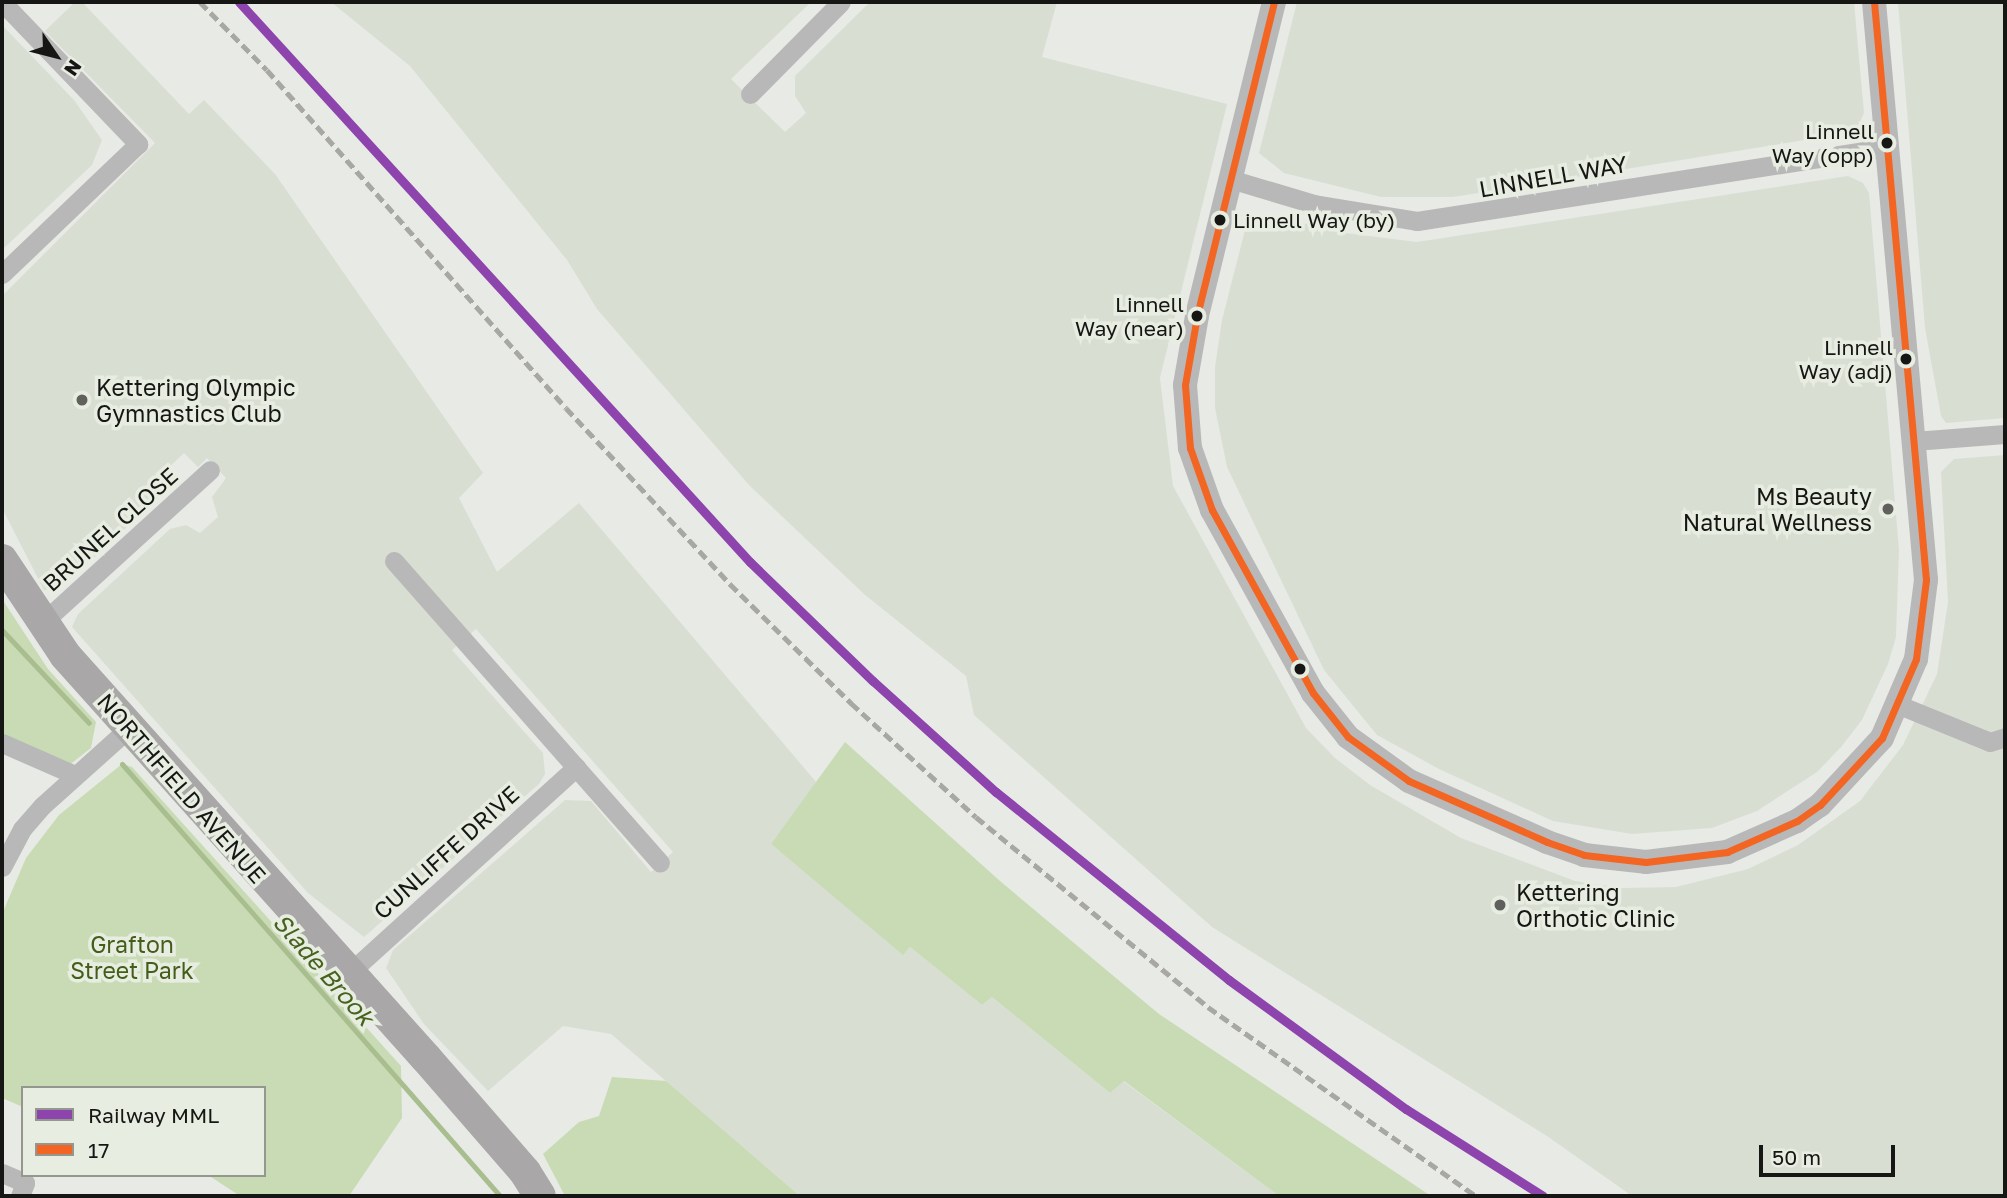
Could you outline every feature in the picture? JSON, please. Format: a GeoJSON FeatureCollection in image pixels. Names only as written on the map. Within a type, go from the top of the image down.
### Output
{"type":"FeatureCollection","features":[{"type":"Feature","properties":{"kind":"main road","name":"NORTHFIELD AVENUE"},"geometry":{"type":"LineString","coordinates":[[2,560],[42,623],[130,727],[516,1162],[540,1196]]}},
{"type":"Feature","properties":{"kind":"street"},"geometry":{"type":"LineString","coordinates":[[2,2],[138,144],[2,274]]}},
{"type":"Feature","properties":{"kind":"street"},"geometry":{"type":"LineString","coordinates":[[750,94],[841,2]]}},
{"type":"Feature","properties":{"kind":"street"},"geometry":{"type":"LineString","coordinates":[[1273,2],[1189,353],[1185,386],[1190,447],[1212,510],[1325,711],[1348,737],[1409,781],[1572,851],[1646,862],[1727,852],[1797,821],[1820,805],[1867,759],[1899,705],[1916,659],[1925,606],[1914,441],[1874,2]]}},
{"type":"Feature","properties":{"kind":"street","name":"LINNELL WAY"},"geometry":{"type":"LineString","coordinates":[[1230,179],[1314,204],[1417,221],[1887,147]]}},
{"type":"Feature","properties":{"kind":"street"},"geometry":{"type":"LineString","coordinates":[[1914,441],[2005,434]]}},
{"type":"Feature","properties":{"kind":"street","name":"BRUNEL CLOSE"},"geometry":{"type":"LineString","coordinates":[[42,623],[211,470]]}},
{"type":"Feature","properties":{"kind":"street"},"geometry":{"type":"LineString","coordinates":[[394,561],[660,863]]}},
{"type":"Feature","properties":{"kind":"street"},"geometry":{"type":"LineString","coordinates":[[1899,705],[1990,743],[2005,737]]}},
{"type":"Feature","properties":{"kind":"street"},"geometry":{"type":"LineString","coordinates":[[2,867],[22,829],[75,775],[130,727]]}},
{"type":"Feature","properties":{"kind":"street"},"geometry":{"type":"LineString","coordinates":[[2,743],[75,775]]}},
{"type":"Feature","properties":{"kind":"street","name":"CUNLIFFE DRIVE"},"geometry":{"type":"LineString","coordinates":[[348,974],[576,767]]}},
{"type":"Feature","properties":{"kind":"street"},"geometry":{"type":"LineString","coordinates":[[2,1173],[22,1189]]}},
{"type":"Feature","properties":{"kind":"shaded area"},"geometry":{"type":"Polygon","coordinates":[[[75,2],[82,2],[189,114],[204,100],[275,174],[483,473],[459,498],[497,572],[579,503],[817,783],[771,844],[903,954],[910,947],[982,1005],[992,997],[1110,1093],[1123,1081],[1279,1196],[800,1196],[611,1034],[563,1026],[488,1091],[424,1024],[386,968],[393,950],[565,800],[591,801],[651,872],[673,852],[476,629],[452,650],[543,753],[545,774],[539,784],[364,937],[308,893],[72,627],[78,614],[170,529],[186,525],[200,533],[218,517],[212,497],[226,478],[207,458],[198,467],[184,453],[162,474],[172,486],[115,538],[105,527],[85,545],[96,556],[60,588],[44,590],[2,508],[2,296],[155,143],[45,31],[75,2]]]}},
{"type":"Feature","properties":{"kind":"shaded area"},"geometry":{"type":"Polygon","coordinates":[[[331,2],[811,2],[731,79],[785,132],[806,113],[795,96],[795,76],[870,2],[1057,2],[1042,57],[1227,104],[1160,378],[1173,486],[1306,728],[1335,758],[1370,785],[1461,838],[1575,881],[1621,888],[1676,887],[1748,869],[1798,845],[1860,801],[1903,745],[1937,674],[1948,602],[1941,472],[1954,459],[2005,455],[2005,1196],[1632,1196],[1547,1136],[1212,927],[974,715],[966,676],[864,594],[749,485],[597,309],[567,260],[410,66],[331,2]]]}},
{"type":"Feature","properties":{"kind":"shaded area"},"geometry":{"type":"Polygon","coordinates":[[[1297,2],[1854,2],[1864,113],[1857,128],[1847,133],[1453,197],[1381,197],[1284,173],[1259,153],[1297,2]]]}},
{"type":"Feature","properties":{"kind":"shaded area"},"geometry":{"type":"Polygon","coordinates":[[[1898,2],[2005,2],[2005,418],[1946,423],[1941,416],[1925,328],[1898,2]]]}},
{"type":"Feature","properties":{"kind":"shaded area"},"geometry":{"type":"Polygon","coordinates":[[[2,25],[74,100],[102,140],[92,165],[2,250],[2,25]]]}},
{"type":"Feature","properties":{"kind":"shaded area"},"geometry":{"type":"Polygon","coordinates":[[[1848,176],[1863,183],[1869,193],[1899,550],[1896,637],[1888,664],[1862,720],[1841,747],[1817,772],[1757,811],[1712,828],[1632,834],[1553,821],[1439,769],[1377,735],[1324,670],[1227,467],[1215,408],[1215,367],[1222,320],[1245,230],[1252,218],[1269,214],[1337,232],[1417,242],[1848,176]]]}},
{"type":"Feature","properties":{"kind":"green space"},"geometry":{"type":"Polygon","coordinates":[[[2,599],[48,669],[96,722],[91,748],[68,766],[2,740],[2,599]]]}},
{"type":"Feature","properties":{"kind":"green space"},"geometry":{"type":"Polygon","coordinates":[[[845,742],[1000,881],[1159,1014],[1431,1196],[1279,1196],[1124,1081],[1110,1093],[992,997],[982,1005],[910,947],[903,955],[771,844],[845,742]]]}},
{"type":"Feature","properties":{"kind":"green space","name":"Grafton Street Park"},"geometry":{"type":"Polygon","coordinates":[[[122,764],[132,767],[401,1066],[402,1118],[349,1196],[240,1196],[211,1177],[266,1177],[266,1086],[21,1086],[21,1106],[2,1098],[2,914],[26,858],[59,815],[122,764]]]}},
{"type":"Feature","properties":{"kind":"green space"},"geometry":{"type":"Polygon","coordinates":[[[612,1077],[666,1081],[800,1196],[565,1196],[543,1154],[579,1122],[599,1116],[612,1077]]]}},
{"type":"Feature","properties":{"kind":"waterway","name":"Slade Brook"},"geometry":{"type":"LineString","coordinates":[[2,630],[89,723]]}},
{"type":"Feature","properties":{"kind":"waterway","name":"Slade Brook"},"geometry":{"type":"LineString","coordinates":[[122,764],[500,1196]]}},
{"type":"Feature","properties":{"kind":"railway"},"geometry":{"type":"LineString","coordinates":[[200,2],[267,70],[566,408],[730,584],[851,703],[976,817],[1208,1007],[1476,1196]]}},
{"type":"Feature","properties":{"kind":"rail line","name":"MML"},"geometry":{"type":"LineString","coordinates":[[239,2],[750,562],[873,681],[996,792],[1229,980],[1406,1109],[1543,1196]]}},
{"type":"Feature","properties":{"kind":"transit line","name":"17"},"geometry":{"type":"LineString","coordinates":[[1274,2],[1197,316],[1185,385],[1190,448],[1212,510],[1313,693],[1348,737],[1409,781],[1547,842],[1584,855],[1646,862],[1727,852],[1797,821],[1820,805],[1882,738],[1916,659],[1926,580],[1874,2]]}},
{"type":"Feature","properties":{"kind":"place","name":"Linnell Way (opp)"},"geometry":{"type":"Point","coordinates":[1887,143]}},
{"type":"Feature","properties":{"kind":"place","name":"Linnell Way (by)"},"geometry":{"type":"Point","coordinates":[1220,220]}},
{"type":"Feature","properties":{"kind":"place","name":"Linnell Way (near)"},"geometry":{"type":"Point","coordinates":[1197,316]}},
{"type":"Feature","properties":{"kind":"place","name":"Linnell Way (adj)"},"geometry":{"type":"Point","coordinates":[1906,359]}},
{"type":"Feature","properties":{"kind":"place","name":"Kettering Olympic Gymnastics Club"},"geometry":{"type":"Point","coordinates":[82,400]}},
{"type":"Feature","properties":{"kind":"place","name":"Ms Beauty Natural Wellness"},"geometry":{"type":"Point","coordinates":[1888,509]}},
{"type":"Feature","properties":{"kind":"place","name":"Kettering Orthotic Clinic"},"geometry":{"type":"Point","coordinates":[1500,905]}}]}
